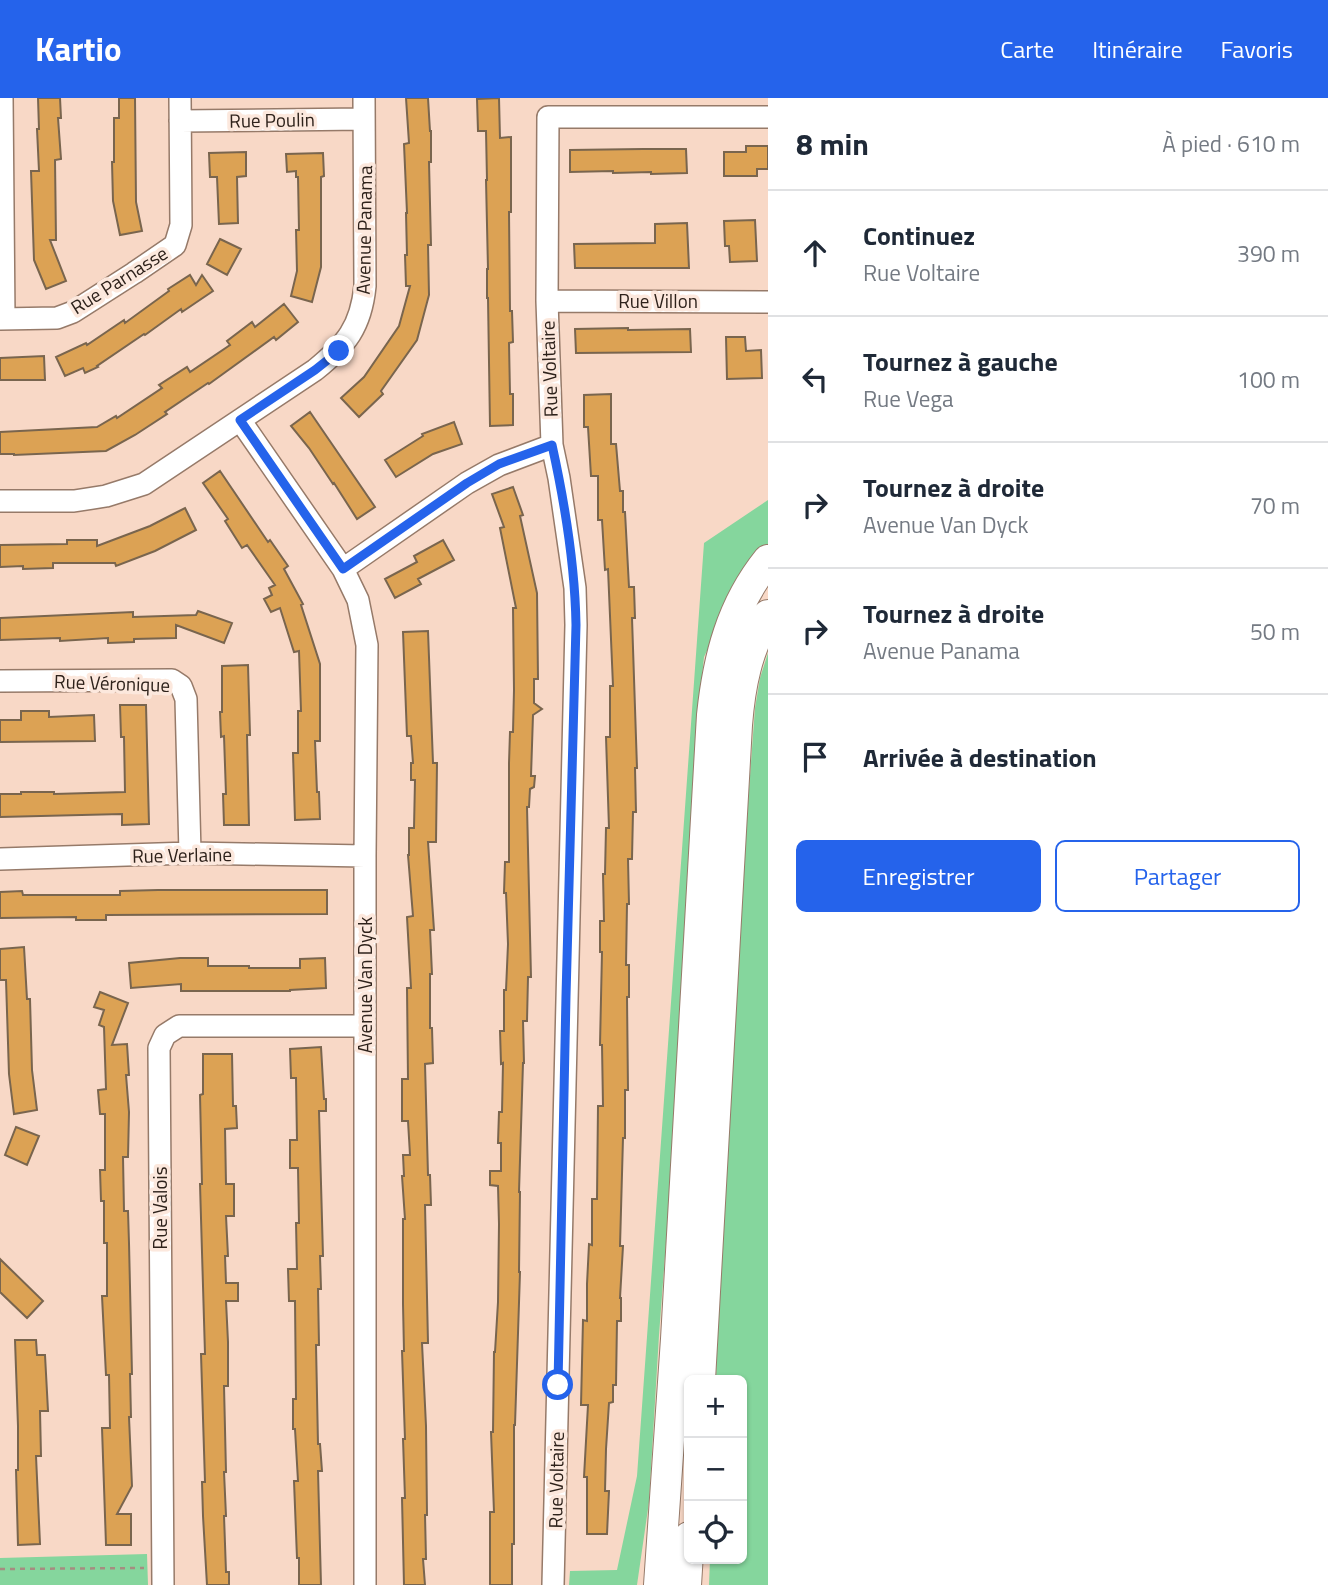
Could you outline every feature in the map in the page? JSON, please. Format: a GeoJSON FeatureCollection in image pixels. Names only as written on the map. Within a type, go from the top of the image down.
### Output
{"type":"FeatureCollection","features":[{"type":"Feature","properties":{"kind":"highway"},"geometry":{"type":"LineString","coordinates":[[658,1578],[676,1349],[712,715],[720,657],[731,621],[768,560]]}},
{"type":"Feature","properties":{"kind":"highway"},"geometry":{"type":"LineString","coordinates":[[699,1375],[740,691],[756,637],[768,615]]}},
{"type":"Feature","properties":{"kind":"highway"},"geometry":{"type":"LineString","coordinates":[[686,1585],[687,1564]]}},
{"type":"Feature","properties":{"kind":"highway"},"geometry":{"type":"LineString","coordinates":[[700,1564],[701,1585]]}},
{"type":"Feature","properties":{"kind":"street"},"geometry":{"type":"LineString","coordinates":[[2,98],[2,319]]}},
{"type":"Feature","properties":{"kind":"street","name":"Rue Parnasse"},"geometry":{"type":"LineString","coordinates":[[2,319],[57,318],[73,312],[175,245],[181,225],[180,98]]}},
{"type":"Feature","properties":{"kind":"street"},"geometry":{"type":"LineString","coordinates":[[705,107],[768,117]]}},
{"type":"Feature","properties":{"kind":"street","name":"Rue Voltaire"},"geometry":{"type":"LineString","coordinates":[[554,1585],[576,625],[575,588],[552,445],[547,300],[548,117],[705,107]]}},
{"type":"Feature","properties":{"kind":"street","name":"Rue Poulin"},"geometry":{"type":"LineString","coordinates":[[180,121],[364,108]]}},
{"type":"Feature","properties":{"kind":"street","name":"Avenue Panama"},"geometry":{"type":"LineString","coordinates":[[0,501],[74,501],[106,496],[144,484],[315,370],[339,351],[363,307],[364,108]]}},
{"type":"Feature","properties":{"kind":"street","name":"Rue Villon"},"geometry":{"type":"LineString","coordinates":[[547,300],[768,302]]}},
{"type":"Feature","properties":{"kind":"street","name":"Avenue Van Dyck"},"geometry":{"type":"LineString","coordinates":[[240,420],[343,569],[358,600],[367,645],[365,1585]]}},
{"type":"Feature","properties":{"kind":"street"},"geometry":{"type":"LineString","coordinates":[[343,569],[467,483],[499,464],[552,445]]}},
{"type":"Feature","properties":{"kind":"street","name":"Rue Véronique"},"geometry":{"type":"LineString","coordinates":[[0,681],[172,680],[181,686],[186,699],[190,853]]}},
{"type":"Feature","properties":{"kind":"street","name":"Rue Verlaine"},"geometry":{"type":"LineString","coordinates":[[0,859],[190,853],[365,856]]}},
{"type":"Feature","properties":{"kind":"street","name":"Rue Valois"},"geometry":{"type":"LineString","coordinates":[[163,1577],[159,1048],[165,1035],[179,1026],[365,1026]]}},
{"type":"Feature","properties":{"kind":"path"},"geometry":{"type":"LineString","coordinates":[[0,1569],[163,1577]]}},
{"type":"Feature","properties":{"kind":"green space"},"geometry":{"type":"Polygon","coordinates":[[[768,500],[768,545],[750,561],[704,657],[696,736],[649,1502],[637,1585],[569,1585],[570,1571],[617,1570],[637,1476],[704,543],[768,500]]]}},
{"type":"Feature","properties":{"kind":"green space"},"geometry":{"type":"Polygon","coordinates":[[[768,653],[768,1585],[709,1585],[710,1564],[747,1564],[747,1375],[716,1375],[737,952],[755,708],[768,653]]]}},
{"type":"Feature","properties":{"kind":"green space"},"geometry":{"type":"Polygon","coordinates":[[[147,1554],[148,1585],[0,1585],[0,1558],[147,1554]]]}},
{"type":"Feature","properties":{"kind":"building"},"geometry":{"type":"Polygon","coordinates":[[[38,98],[60,98],[61,118],[58,118],[61,159],[55,160],[56,240],[50,240],[66,281],[46,289],[34,260],[31,171],[39,171],[38,98]]]}},
{"type":"Feature","properties":{"kind":"building"},"geometry":{"type":"Polygon","coordinates":[[[119,98],[135,98],[136,202],[142,231],[120,235],[113,201],[112,162],[114,118],[119,118],[119,98]]]}},
{"type":"Feature","properties":{"kind":"building"},"geometry":{"type":"Polygon","coordinates":[[[406,98],[428,98],[431,131],[429,295],[417,340],[381,391],[383,394],[359,417],[341,398],[364,377],[399,326],[410,286],[406,286],[405,255],[407,213],[404,144],[409,143],[406,98]]]}},
{"type":"Feature","properties":{"kind":"building"},"geometry":{"type":"Polygon","coordinates":[[[499,98],[500,138],[511,137],[509,212],[513,342],[509,343],[513,425],[490,426],[486,131],[478,131],[477,99],[499,98]]]}},
{"type":"Feature","properties":{"kind":"building"},"geometry":{"type":"Polygon","coordinates":[[[746,146],[768,146],[768,169],[757,169],[757,176],[724,176],[724,152],[746,152],[746,146]]]}},
{"type":"Feature","properties":{"kind":"building"},"geometry":{"type":"Polygon","coordinates":[[[686,149],[687,173],[570,172],[570,150],[686,149]]]}},
{"type":"Feature","properties":{"kind":"building"},"geometry":{"type":"Polygon","coordinates":[[[246,152],[246,176],[237,177],[238,223],[219,224],[217,177],[210,177],[209,153],[246,152]]]}},
{"type":"Feature","properties":{"kind":"building"},"geometry":{"type":"Polygon","coordinates":[[[323,153],[321,267],[312,302],[291,296],[297,271],[298,177],[296,171],[287,172],[286,154],[323,153]]]}},
{"type":"Feature","properties":{"kind":"building"},"geometry":{"type":"Polygon","coordinates":[[[755,220],[757,261],[730,262],[729,246],[725,246],[724,221],[755,220]]]}},
{"type":"Feature","properties":{"kind":"building"},"geometry":{"type":"Polygon","coordinates":[[[687,223],[689,268],[575,268],[574,244],[655,243],[655,224],[687,223]]]}},
{"type":"Feature","properties":{"kind":"building"},"geometry":{"type":"Polygon","coordinates":[[[220,239],[241,249],[227,275],[207,264],[220,239]]]}},
{"type":"Feature","properties":{"kind":"building"},"geometry":{"type":"Polygon","coordinates":[[[190,275],[196,285],[202,275],[213,291],[182,312],[181,309],[98,367],[85,373],[83,368],[65,376],[56,357],[86,343],[87,345],[124,320],[125,323],[190,275]]]}},
{"type":"Feature","properties":{"kind":"building"},"geometry":{"type":"Polygon","coordinates":[[[284,304],[298,322],[276,340],[274,337],[165,412],[167,414],[106,451],[0,454],[0,432],[97,427],[116,416],[117,418],[162,388],[159,385],[187,367],[190,372],[230,345],[227,341],[252,322],[255,327],[284,304]]]}},
{"type":"Feature","properties":{"kind":"building"},"geometry":{"type":"Polygon","coordinates":[[[575,329],[690,329],[691,352],[576,353],[575,329]]]}},
{"type":"Feature","properties":{"kind":"building"},"geometry":{"type":"Polygon","coordinates":[[[726,337],[745,337],[746,351],[761,350],[762,378],[727,379],[726,337]]]}},
{"type":"Feature","properties":{"kind":"building"},"geometry":{"type":"Polygon","coordinates":[[[44,356],[45,380],[0,380],[0,358],[44,356]]]}},
{"type":"Feature","properties":{"kind":"building"},"geometry":{"type":"Polygon","coordinates":[[[611,394],[611,444],[616,444],[620,491],[623,491],[629,587],[634,587],[635,618],[632,618],[637,768],[632,859],[628,859],[628,1090],[625,1090],[623,1138],[621,1321],[617,1321],[616,1385],[613,1385],[613,1402],[609,1403],[605,1491],[609,1491],[607,1534],[587,1534],[587,1477],[584,1477],[588,1405],[581,1405],[583,1320],[587,1321],[592,1199],[597,1199],[598,1106],[603,1106],[600,921],[604,921],[603,874],[606,828],[609,828],[606,737],[610,737],[610,686],[613,686],[608,569],[605,570],[602,520],[598,520],[598,476],[591,476],[588,427],[584,427],[584,395],[611,394]]]}},
{"type":"Feature","properties":{"kind":"building"},"geometry":{"type":"Polygon","coordinates":[[[310,412],[375,507],[357,519],[291,426],[310,412]]]}},
{"type":"Feature","properties":{"kind":"building"},"geometry":{"type":"Polygon","coordinates":[[[454,422],[462,444],[433,454],[396,477],[385,460],[423,436],[422,434],[454,422]]]}},
{"type":"Feature","properties":{"kind":"building"},"geometry":{"type":"Polygon","coordinates":[[[220,471],[268,542],[270,540],[288,566],[284,569],[303,604],[301,605],[320,664],[320,741],[315,741],[320,819],[295,820],[293,753],[298,753],[298,711],[301,711],[299,651],[294,652],[280,608],[271,612],[264,599],[272,595],[269,588],[275,585],[247,545],[242,548],[225,521],[228,519],[203,483],[220,471]]]}},
{"type":"Feature","properties":{"kind":"building"},"geometry":{"type":"Polygon","coordinates":[[[513,487],[523,515],[520,516],[537,593],[538,679],[534,679],[534,703],[542,709],[533,715],[531,776],[535,776],[527,807],[531,977],[528,977],[527,1021],[523,1021],[512,1585],[490,1585],[490,1512],[494,1512],[491,1432],[499,1224],[498,1186],[490,1185],[490,1171],[501,1171],[501,1143],[498,1143],[503,1063],[501,1064],[500,1031],[504,1031],[508,944],[504,893],[505,862],[509,862],[509,763],[514,690],[513,608],[516,608],[500,528],[504,527],[492,494],[513,487]]]}},
{"type":"Feature","properties":{"kind":"building"},"geometry":{"type":"Polygon","coordinates":[[[185,508],[196,530],[155,551],[116,566],[115,563],[53,563],[53,568],[0,567],[0,545],[67,544],[67,540],[97,540],[97,546],[150,526],[185,508]]]}},
{"type":"Feature","properties":{"kind":"building"},"geometry":{"type":"Polygon","coordinates":[[[443,540],[454,560],[418,579],[421,584],[395,598],[385,579],[417,562],[414,556],[443,540]]]}},
{"type":"Feature","properties":{"kind":"building"},"geometry":{"type":"Polygon","coordinates":[[[198,611],[232,623],[224,643],[176,625],[176,638],[134,639],[134,642],[108,643],[108,638],[60,641],[60,638],[0,640],[0,618],[133,612],[133,617],[196,615],[198,611]]]}},
{"type":"Feature","properties":{"kind":"building"},"geometry":{"type":"Polygon","coordinates":[[[428,631],[433,763],[437,763],[436,842],[428,842],[434,930],[430,930],[430,1028],[433,1063],[425,1064],[431,1205],[425,1205],[428,1343],[422,1343],[426,1426],[426,1559],[423,1559],[425,1585],[404,1585],[402,1498],[405,1498],[405,1439],[402,1351],[405,1219],[402,1176],[403,1155],[410,1155],[408,1121],[402,1121],[402,1079],[408,1079],[407,988],[411,988],[407,917],[413,916],[408,855],[409,828],[414,828],[415,780],[411,780],[411,736],[407,736],[403,632],[428,631]]]}},
{"type":"Feature","properties":{"kind":"building"},"geometry":{"type":"Polygon","coordinates":[[[248,665],[249,825],[224,825],[224,736],[221,737],[220,712],[222,666],[248,665]]]}},
{"type":"Feature","properties":{"kind":"building"},"geometry":{"type":"Polygon","coordinates":[[[120,705],[146,705],[149,824],[122,825],[122,814],[0,817],[0,794],[125,792],[124,737],[121,737],[120,705]]]}},
{"type":"Feature","properties":{"kind":"building"},"geometry":{"type":"Polygon","coordinates":[[[21,711],[49,711],[49,717],[94,715],[95,741],[0,742],[0,720],[21,720],[21,711]]]}},
{"type":"Feature","properties":{"kind":"building"},"geometry":{"type":"Polygon","coordinates":[[[327,890],[327,914],[106,915],[106,920],[76,920],[76,917],[0,918],[0,892],[22,891],[23,895],[120,895],[120,891],[327,890]]]}},
{"type":"Feature","properties":{"kind":"building"},"geometry":{"type":"Polygon","coordinates":[[[24,947],[37,1110],[14,1114],[9,1074],[6,980],[0,980],[0,949],[24,947]]]}},
{"type":"Feature","properties":{"kind":"building"},"geometry":{"type":"Polygon","coordinates":[[[208,958],[208,966],[300,968],[300,959],[325,958],[326,988],[290,991],[181,991],[181,984],[131,988],[129,963],[208,958]]]}},
{"type":"Feature","properties":{"kind":"building"},"geometry":{"type":"Polygon","coordinates":[[[100,992],[128,1003],[112,1045],[127,1044],[129,1075],[126,1075],[128,1157],[123,1157],[124,1211],[128,1211],[129,1243],[132,1374],[129,1417],[132,1486],[117,1514],[131,1514],[131,1545],[106,1545],[102,1428],[110,1428],[109,1375],[106,1375],[102,1296],[107,1296],[107,1243],[104,1243],[104,1201],[101,1201],[100,1170],[105,1170],[105,1114],[100,1114],[98,1090],[106,1089],[104,1027],[99,1025],[104,1010],[94,1007],[100,992]]]}},
{"type":"Feature","properties":{"kind":"building"},"geometry":{"type":"Polygon","coordinates":[[[321,1047],[326,1111],[319,1111],[323,1256],[320,1256],[321,1289],[318,1289],[319,1345],[316,1345],[318,1444],[322,1471],[318,1471],[321,1585],[299,1585],[294,1481],[298,1481],[293,1429],[293,1399],[296,1399],[295,1301],[289,1301],[288,1269],[297,1269],[296,1223],[299,1223],[298,1168],[290,1168],[290,1140],[297,1140],[296,1078],[291,1078],[290,1049],[321,1047]]]}},
{"type":"Feature","properties":{"kind":"building"},"geometry":{"type":"Polygon","coordinates":[[[203,1054],[232,1054],[233,1106],[236,1106],[237,1128],[225,1129],[226,1184],[234,1184],[234,1216],[226,1216],[226,1283],[238,1283],[238,1301],[226,1301],[228,1386],[224,1386],[224,1516],[229,1585],[207,1585],[203,1516],[202,1482],[205,1482],[201,1354],[205,1354],[200,1095],[203,1094],[203,1054]]]}},
{"type":"Feature","properties":{"kind":"building"},"geometry":{"type":"Polygon","coordinates":[[[16,1127],[39,1136],[27,1165],[5,1155],[16,1127]]]}},
{"type":"Feature","properties":{"kind":"building"},"geometry":{"type":"Polygon","coordinates":[[[0,1259],[43,1301],[27,1318],[0,1292],[0,1259]]]}},
{"type":"Feature","properties":{"kind":"building"},"geometry":{"type":"Polygon","coordinates":[[[15,1340],[36,1340],[37,1355],[45,1355],[48,1411],[40,1411],[41,1456],[36,1456],[40,1544],[18,1545],[15,1340]]]}},
{"type":"Feature","properties":{"kind":"route"},"geometry":{"type":"LineString","coordinates":[[339,351],[240,420],[343,569],[467,483],[499,464],[552,445],[559,478],[575,588],[576,625],[558,1385]]}}]}
